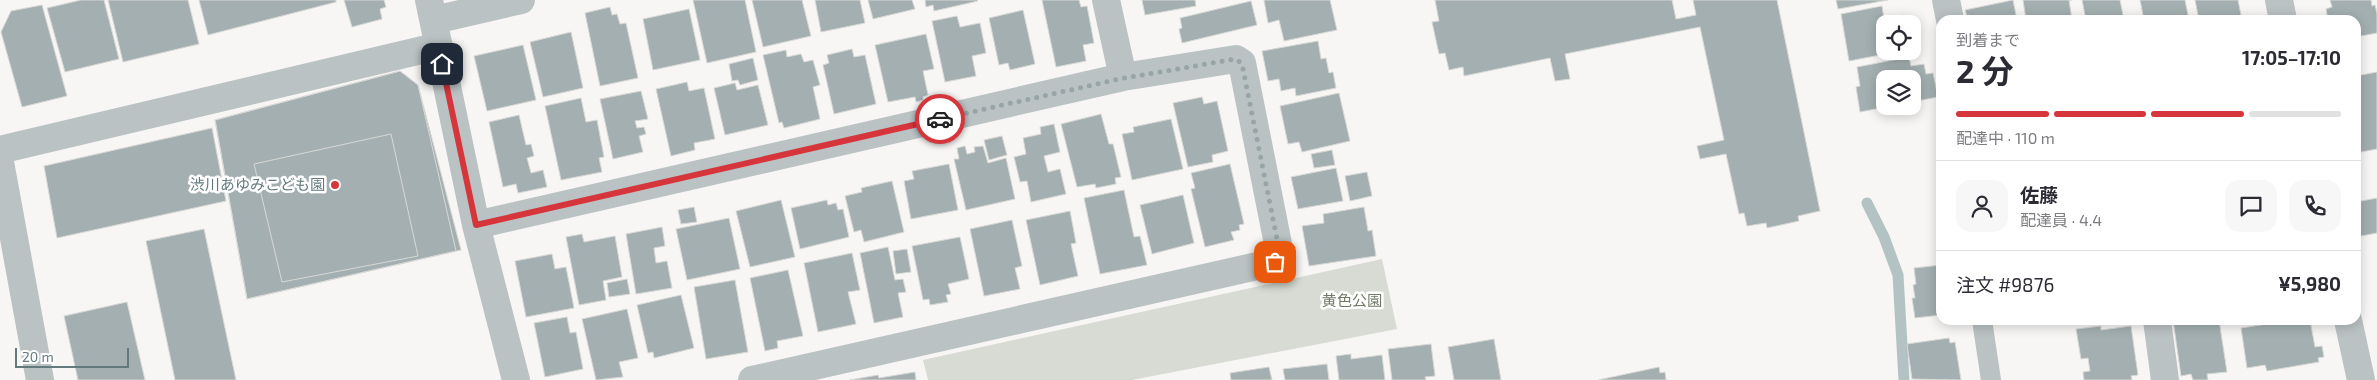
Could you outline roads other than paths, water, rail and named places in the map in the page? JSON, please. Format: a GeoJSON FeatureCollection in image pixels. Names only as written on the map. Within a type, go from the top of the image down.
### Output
{"type":"FeatureCollection","features":[{"type":"Feature","properties":{"kind":"street"},"geometry":{"type":"LineString","coordinates":[[0,150],[434,22],[521,0]]}},
{"type":"Feature","properties":{"kind":"street"},"geometry":{"type":"LineString","coordinates":[[1106,0],[1124,78]]}},
{"type":"Feature","properties":{"kind":"street"},"geometry":{"type":"LineString","coordinates":[[1946,0],[1949,15]]}},
{"type":"Feature","properties":{"kind":"street"},"geometry":{"type":"LineString","coordinates":[[2279,0],[2282,15]]}},
{"type":"Feature","properties":{"kind":"street"},"geometry":{"type":"LineString","coordinates":[[434,22],[476,225],[516,380]]}},
{"type":"Feature","properties":{"kind":"street"},"geometry":{"type":"LineString","coordinates":[[476,225],[1124,78],[1236,59],[1242,64],[1280,254],[1275,262],[752,380]]}},
{"type":"Feature","properties":{"kind":"street"},"geometry":{"type":"LineString","coordinates":[[0,162],[40,380]]}},
{"type":"Feature","properties":{"kind":"street"},"geometry":{"type":"LineString","coordinates":[[2158,325],[2165,380]]}},
{"type":"Feature","properties":{"kind":"street"},"geometry":{"type":"LineString","coordinates":[[2349,325],[2360,378]]}},
{"type":"Feature","properties":{"kind":"lane"},"geometry":{"type":"LineString","coordinates":[[1983,325],[1991,380]]}},
{"type":"Feature","properties":{"kind":"waterway"},"geometry":{"type":"LineString","coordinates":[[1867,203],[1884,237],[1898,275],[1904,380]]}},
{"type":"Feature","properties":{"kind":"place","name":"渋川あゆみこども園"},"geometry":{"type":"Point","coordinates":[335,185]}},
{"type":"Feature","properties":{"kind":"park label","name":"黄色公園"},"geometry":{"type":"Point","coordinates":[1352,301]}}]}
